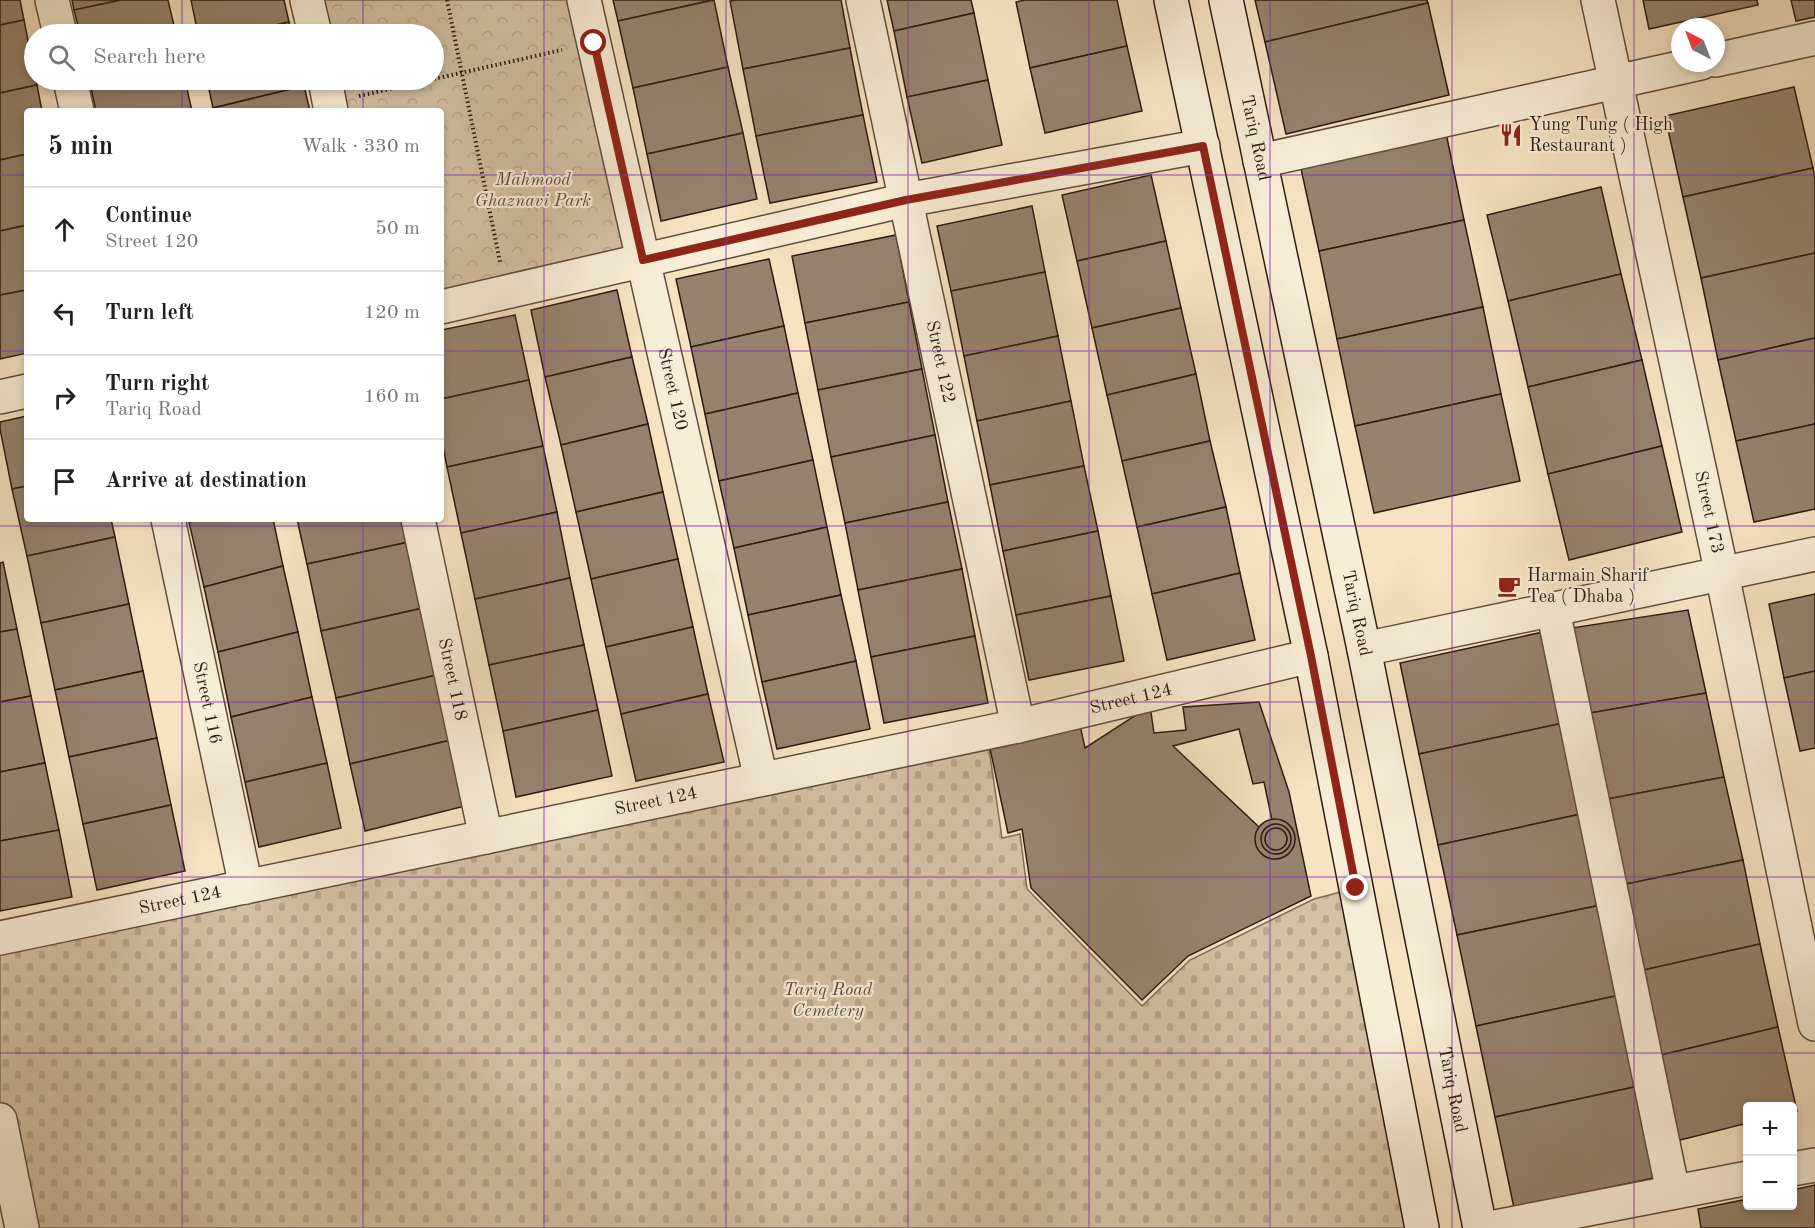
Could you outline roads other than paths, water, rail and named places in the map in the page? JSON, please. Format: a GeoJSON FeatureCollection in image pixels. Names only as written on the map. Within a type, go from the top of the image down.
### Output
{"type":"FeatureCollection","features":[{"type":"Feature","properties":{"kind":"street"},"geometry":{"type":"LineString","coordinates":[[52,0],[58,24]]}},
{"type":"Feature","properties":{"kind":"street"},"geometry":{"type":"LineString","coordinates":[[307,0],[313,24]]}},
{"type":"Feature","properties":{"kind":"street","name":"Street 120"},"geometry":{"type":"LineString","coordinates":[[584,0],[761,779]]}},
{"type":"Feature","properties":{"kind":"street","name":"Street 122"},"geometry":{"type":"LineString","coordinates":[[862,0],[1018,726]]}},
{"type":"Feature","properties":{"kind":"street"},"geometry":{"type":"LineString","coordinates":[[1171,0],[1311,656],[1422,1228]]}},
{"type":"Feature","properties":{"kind":"street","name":"Tariq Road"},"geometry":{"type":"LineString","coordinates":[[1226,0],[1364,649],[1480,1228]]}},
{"type":"Feature","properties":{"kind":"street","name":"Street 173"},"geometry":{"type":"LineString","coordinates":[[1598,0],[1722,574],[1815,1024]]}},
{"type":"Feature","properties":{"kind":"street"},"geometry":{"type":"LineString","coordinates":[[1725,58],[1815,38]]}},
{"type":"Feature","properties":{"kind":"street"},"geometry":{"type":"LineString","coordinates":[[1260,161],[1671,70]]}},
{"type":"Feature","properties":{"kind":"street"},"geometry":{"type":"LineString","coordinates":[[72,90],[76,108]]}},
{"type":"Feature","properties":{"kind":"street"},"geometry":{"type":"LineString","coordinates":[[444,306],[906,200],[1203,146]]}},
{"type":"Feature","properties":{"kind":"street"},"geometry":{"type":"LineString","coordinates":[[0,397],[24,392]]}},
{"type":"Feature","properties":{"kind":"street","name":"Street 116"},"geometry":{"type":"LineString","coordinates":[[169,522],[246,887]]}},
{"type":"Feature","properties":{"kind":"street","name":"Street 118"},"geometry":{"type":"LineString","coordinates":[[419,522],[486,837]]}},
{"type":"Feature","properties":{"kind":"street"},"geometry":{"type":"LineString","coordinates":[[1364,649],[1815,554]]}},
{"type":"Feature","properties":{"kind":"street"},"geometry":{"type":"LineString","coordinates":[[1552,610],[1673,1192]]}},
{"type":"Feature","properties":{"kind":"street","name":"Street 124"},"geometry":{"type":"LineString","coordinates":[[0,938],[1018,726],[1311,656]]}},
{"type":"Feature","properties":{"kind":"street"},"geometry":{"type":"LineString","coordinates":[[0,1120],[22,1228]]}},
{"type":"Feature","properties":{"kind":"street"},"geometry":{"type":"LineString","coordinates":[[1797,1168],[1815,1165]]}},
{"type":"Feature","properties":{"kind":"street"},"geometry":{"type":"LineString","coordinates":[[1491,1228],[1743,1179]]}},
{"type":"Feature","properties":{"kind":"place","name":"Yung Tung ( High Restaurant )"},"geometry":{"type":"Point","coordinates":[1511,135]}},
{"type":"Feature","properties":{"kind":"place","name":"Harmain Sharif Tea ( Dhaba )"},"geometry":{"type":"Point","coordinates":[1509,586]}},
{"type":"Feature","properties":{"kind":"park label","name":"Mahmood Ghaznavi Park"},"geometry":{"type":"Point","coordinates":[533,190]}},
{"type":"Feature","properties":{"kind":"park label","name":"Tariq Road Cemetery"},"geometry":{"type":"Point","coordinates":[828,1000]}}]}
